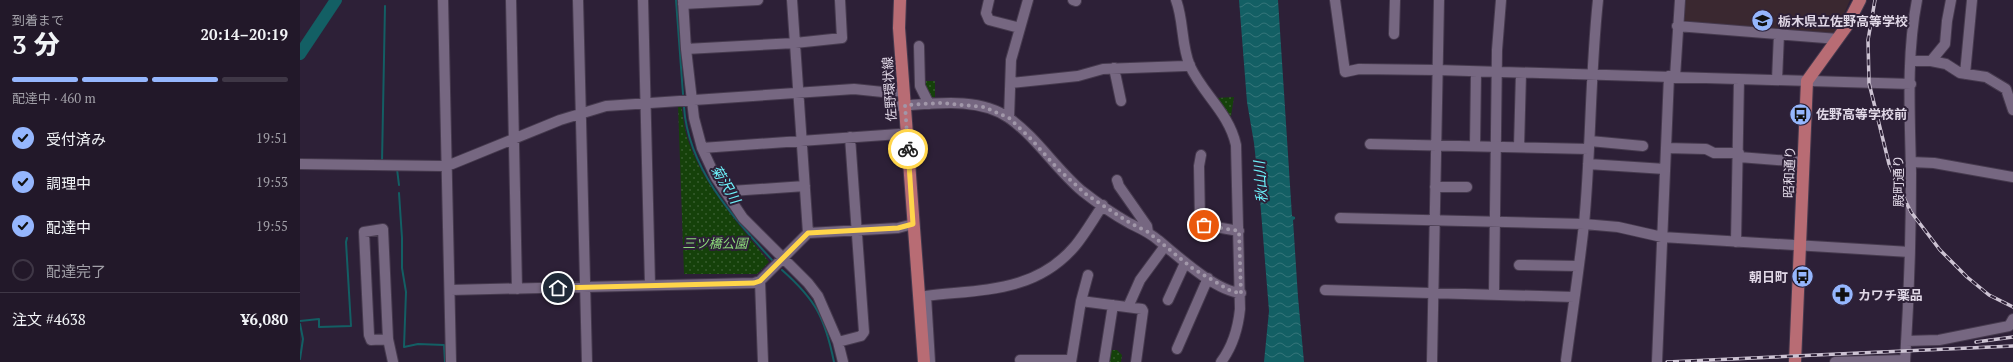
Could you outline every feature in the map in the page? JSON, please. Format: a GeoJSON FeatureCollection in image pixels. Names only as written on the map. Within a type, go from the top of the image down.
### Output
{"type":"FeatureCollection","features":[{"type":"Feature","properties":{"kind":"main road","name":"佐野環状線"},"geometry":{"type":"LineString","coordinates":[[892,0],[914,295]]}},
{"type":"Feature","properties":{"kind":"main road","name":"佐野環状線"},"geometry":{"type":"LineString","coordinates":[[899,91],[900,0]]}},
{"type":"Feature","properties":{"kind":"main road"},"geometry":{"type":"LineString","coordinates":[[1807,81],[1838,39],[1852,17],[1860,0]]}},
{"type":"Feature","properties":{"kind":"main road","name":"昭和通り"},"geometry":{"type":"LineString","coordinates":[[1795,362],[1807,81]]}},
{"type":"Feature","properties":{"kind":"main road","name":"佐野環状線"},"geometry":{"type":"LineString","coordinates":[[901,106],[899,134],[909,225]]}},
{"type":"Feature","properties":{"kind":"main road"},"geometry":{"type":"LineString","coordinates":[[914,295],[915,362]]}},
{"type":"Feature","properties":{"kind":"main road"},"geometry":{"type":"LineString","coordinates":[[914,295],[924,362]]}},
{"type":"Feature","properties":{"kind":"street"},"geometry":{"type":"LineString","coordinates":[[443,0],[451,362]]}},
{"type":"Feature","properties":{"kind":"street"},"geometry":{"type":"LineString","coordinates":[[510,0],[517,289]]}},
{"type":"Feature","properties":{"kind":"street"},"geometry":{"type":"LineString","coordinates":[[578,0],[587,362]]}},
{"type":"Feature","properties":{"kind":"street"},"geometry":{"type":"LineString","coordinates":[[643,0],[650,285]]}},
{"type":"Feature","properties":{"kind":"street"},"geometry":{"type":"LineString","coordinates":[[758,0],[683,2],[686,50],[696,132],[716,178],[743,218],[818,296],[838,342],[843,362]]}},
{"type":"Feature","properties":{"kind":"street"},"geometry":{"type":"LineString","coordinates":[[792,0],[808,233]]}},
{"type":"Feature","properties":{"kind":"street"},"geometry":{"type":"LineString","coordinates":[[686,50],[795,43],[842,38],[840,0]]}},
{"type":"Feature","properties":{"kind":"street"},"geometry":{"type":"LineString","coordinates":[[989,0],[986,13],[989,20],[1020,28]]}},
{"type":"Feature","properties":{"kind":"street"},"geometry":{"type":"LineString","coordinates":[[1009,118],[1011,60],[1028,0]]}},
{"type":"Feature","properties":{"kind":"street"},"geometry":{"type":"LineString","coordinates":[[1176,0],[1185,51],[1190,65],[1201,86],[1226,119],[1234,138],[1237,154],[1241,294],[1237,332],[1227,354],[1221,362]]}},
{"type":"Feature","properties":{"kind":"street"},"geometry":{"type":"LineString","coordinates":[[1335,0],[1345,72],[1359,69],[1438,70],[1498,73],[1672,76],[1911,84]]}},
{"type":"Feature","properties":{"kind":"street"},"geometry":{"type":"LineString","coordinates":[[1394,34],[1395,0]]}},
{"type":"Feature","properties":{"kind":"street"},"geometry":{"type":"LineString","coordinates":[[1432,362],[1440,0]]}},
{"type":"Feature","properties":{"kind":"street"},"geometry":{"type":"LineString","coordinates":[[1494,294],[1494,222],[1501,0]]}},
{"type":"Feature","properties":{"kind":"street"},"geometry":{"type":"LineString","coordinates":[[1566,360],[1584,224],[1593,75],[1593,48],[1598,0]]}},
{"type":"Feature","properties":{"kind":"street"},"geometry":{"type":"LineString","coordinates":[[1657,362],[1666,148],[1680,0]]}},
{"type":"Feature","properties":{"kind":"street","name":"殿町通り"},"geometry":{"type":"LineString","coordinates":[[1905,361],[1910,252],[1912,23],[1917,0]]}},
{"type":"Feature","properties":{"kind":"street"},"geometry":{"type":"LineString","coordinates":[[1931,61],[1945,44],[1947,21],[1952,0]]}},
{"type":"Feature","properties":{"kind":"street"},"geometry":{"type":"LineString","coordinates":[[1965,74],[1972,0]]}},
{"type":"Feature","properties":{"kind":"street"},"geometry":{"type":"LineString","coordinates":[[1678,26],[1838,39]]}},
{"type":"Feature","properties":{"kind":"street"},"geometry":{"type":"LineString","coordinates":[[1777,80],[1779,34]]}},
{"type":"Feature","properties":{"kind":"street"},"geometry":{"type":"LineString","coordinates":[[919,46],[920,86],[929,104]]}},
{"type":"Feature","properties":{"kind":"street"},"geometry":{"type":"LineString","coordinates":[[1911,61],[1931,61],[1946,64],[1965,74],[1986,76],[2006,89],[2013,110]]}},
{"type":"Feature","properties":{"kind":"street"},"geometry":{"type":"LineString","coordinates":[[1011,83],[1078,76],[1114,68],[1190,65]]}},
{"type":"Feature","properties":{"kind":"street"},"geometry":{"type":"LineString","coordinates":[[1114,68],[1121,101]]}},
{"type":"Feature","properties":{"kind":"street"},"geometry":{"type":"LineString","coordinates":[[1474,146],[1476,72]]}},
{"type":"Feature","properties":{"kind":"street"},"geometry":{"type":"LineString","coordinates":[[1519,147],[1521,73]]}},
{"type":"Feature","properties":{"kind":"street"},"geometry":{"type":"LineString","coordinates":[[1736,242],[1739,155],[1739,79]]}},
{"type":"Feature","properties":{"kind":"street"},"geometry":{"type":"LineString","coordinates":[[300,164],[447,165],[581,113],[606,106],[646,102],[854,89],[899,91]]}},
{"type":"Feature","properties":{"kind":"street"},"geometry":{"type":"LineString","coordinates":[[901,106],[929,104],[984,107],[1009,118],[1070,181],[1130,223],[1148,232],[1185,264],[1229,290],[1241,294]]}},
{"type":"Feature","properties":{"kind":"street"},"geometry":{"type":"LineString","coordinates":[[702,148],[899,134]]}},
{"type":"Feature","properties":{"kind":"street"},"geometry":{"type":"LineString","coordinates":[[838,342],[861,336],[864,332],[850,137]]}},
{"type":"Feature","properties":{"kind":"street"},"geometry":{"type":"LineString","coordinates":[[1370,144],[1519,147],[1589,145],[1643,146]]}},
{"type":"Feature","properties":{"kind":"street"},"geometry":{"type":"LineString","coordinates":[[1666,148],[1706,148],[1714,153],[1803,162]]}},
{"type":"Feature","properties":{"kind":"street"},"geometry":{"type":"LineString","coordinates":[[1201,156],[1199,166],[1200,222],[1204,225],[1239,231]]}},
{"type":"Feature","properties":{"kind":"street"},"geometry":{"type":"LineString","coordinates":[[1911,162],[1934,163],[2013,177]]}},
{"type":"Feature","properties":{"kind":"street"},"geometry":{"type":"LineString","coordinates":[[1588,164],[1665,169]]}},
{"type":"Feature","properties":{"kind":"street"},"geometry":{"type":"LineString","coordinates":[[1118,180],[1119,186],[1147,226],[1148,232]]}},
{"type":"Feature","properties":{"kind":"street"},"geometry":{"type":"LineString","coordinates":[[727,193],[731,191],[805,186]]}},
{"type":"Feature","properties":{"kind":"street"},"geometry":{"type":"LineString","coordinates":[[1435,187],[1466,187]]}},
{"type":"Feature","properties":{"kind":"street"},"geometry":{"type":"LineString","coordinates":[[930,362],[926,296],[1012,286],[1032,279],[1048,270],[1075,246],[1103,205]]}},
{"type":"Feature","properties":{"kind":"street"},"geometry":{"type":"LineString","coordinates":[[1340,218],[1584,224],[1618,227],[1662,237],[1910,252]]}},
{"type":"Feature","properties":{"kind":"street"},"geometry":{"type":"LineString","coordinates":[[450,290],[760,281],[784,259],[808,233],[898,228],[909,225]]}},
{"type":"Feature","properties":{"kind":"street"},"geometry":{"type":"LineString","coordinates":[[388,339],[372,340],[369,335],[364,232],[383,229],[388,339],[393,362]]}},
{"type":"Feature","properties":{"kind":"street"},"geometry":{"type":"LineString","coordinates":[[1128,307],[1140,280],[1165,246]]}},
{"type":"Feature","properties":{"kind":"street"},"geometry":{"type":"LineString","coordinates":[[1168,300],[1185,264]]}},
{"type":"Feature","properties":{"kind":"street"},"geometry":{"type":"LineString","coordinates":[[1519,265],[1578,266]]}},
{"type":"Feature","properties":{"kind":"street"},"geometry":{"type":"LineString","coordinates":[[1020,360],[1071,361],[1081,301],[1088,275]]}},
{"type":"Feature","properties":{"kind":"street"},"geometry":{"type":"LineString","coordinates":[[1176,349],[1208,278]]}},
{"type":"Feature","properties":{"kind":"street"},"geometry":{"type":"LineString","coordinates":[[760,281],[762,362]]}},
{"type":"Feature","properties":{"kind":"street"},"geometry":{"type":"LineString","coordinates":[[1325,290],[1574,297]]}},
{"type":"Feature","properties":{"kind":"street"},"geometry":{"type":"LineString","coordinates":[[1081,301],[1142,309],[1143,311],[1136,362]]}},
{"type":"Feature","properties":{"kind":"street"},"geometry":{"type":"LineString","coordinates":[[1104,362],[1113,305]]}},
{"type":"Feature","properties":{"kind":"street"},"geometry":{"type":"LineString","coordinates":[[1906,341],[1939,340],[2009,326],[2013,319]]}},
{"type":"Feature","properties":{"kind":"street"},"geometry":{"type":"LineString","coordinates":[[1835,362],[1905,361]]}},
{"type":"Feature","properties":{"kind":"shaded area","name":"栃木県立佐野高等学校"},"geometry":{"type":"Polygon","coordinates":[[[1683,0],[1850,0],[1834,37],[1681,25],[1683,0]]]}},
{"type":"Feature","properties":{"kind":"green space"},"geometry":{"type":"Polygon","coordinates":[[[922,81],[935,81],[935,97],[932,98],[922,81]]]}},
{"type":"Feature","properties":{"kind":"green space"},"geometry":{"type":"Polygon","coordinates":[[[1234,97],[1231,116],[1228,116],[1216,98],[1234,97]]]}},
{"type":"Feature","properties":{"kind":"green space","name":"三ツ橋公園"},"geometry":{"type":"Polygon","coordinates":[[[678,104],[681,104],[687,136],[695,157],[712,189],[769,262],[757,274],[684,274],[678,104]]]}},
{"type":"Feature","properties":{"kind":"green space"},"geometry":{"type":"Polygon","coordinates":[[[1111,350],[1117,350],[1122,355],[1121,362],[1108,362],[1111,350]]]}},
{"type":"Feature","properties":{"kind":"water","name":"秋山川"},"geometry":{"type":"Polygon","coordinates":[[[1239,0],[1278,0],[1292,216],[1295,217],[1293,220],[1304,362],[1264,362],[1269,311],[1260,199],[1254,143],[1247,102],[1239,0]]]}},
{"type":"Feature","properties":{"kind":"waterway"},"geometry":{"type":"LineString","coordinates":[[300,54],[336,0]]}},
{"type":"Feature","properties":{"kind":"waterway","name":"菊沢川"},"geometry":{"type":"LineString","coordinates":[[676,0],[683,94]]}},
{"type":"Feature","properties":{"kind":"waterway"},"geometry":{"type":"LineString","coordinates":[[382,162],[385,6]]}},
{"type":"Feature","properties":{"kind":"waterway","name":"菊沢川"},"geometry":{"type":"LineString","coordinates":[[684,107],[687,129],[694,151],[703,171],[728,209],[772,260]]}},
{"type":"Feature","properties":{"kind":"waterway"},"geometry":{"type":"LineString","coordinates":[[397,169],[399,185]]}},
{"type":"Feature","properties":{"kind":"waterway"},"geometry":{"type":"LineString","coordinates":[[399,193],[402,268],[406,292],[404,347],[418,344],[444,345],[445,362]]}},
{"type":"Feature","properties":{"kind":"waterway"},"geometry":{"type":"LineString","coordinates":[[300,321],[319,319],[319,327],[351,326],[347,238]]}},
{"type":"Feature","properties":{"kind":"waterway","name":"菊沢川"},"geometry":{"type":"LineString","coordinates":[[782,270],[803,291],[823,321],[834,362]]}},
{"type":"Feature","properties":{"kind":"waterway"},"geometry":{"type":"LineString","coordinates":[[300,324],[303,339],[300,359]]}},
{"type":"Feature","properties":{"kind":"railway"},"geometry":{"type":"LineString","coordinates":[[1875,0],[1868,40],[1869,83],[1889,164],[1902,194],[1911,212],[1940,250],[1967,277],[1989,295],[2013,307]]}},
{"type":"Feature","properties":{"kind":"railway"},"geometry":{"type":"LineString","coordinates":[[1976,342],[2013,337]]}},
{"type":"Feature","properties":{"kind":"railway"},"geometry":{"type":"LineString","coordinates":[[1667,362],[2013,346]]}},
{"type":"Feature","properties":{"kind":"way so far"},"geometry":{"type":"LineString","coordinates":[[908,149],[905,105],[941,103],[962,104],[984,107],[996,111],[1009,118],[1018,126],[1070,181],[1087,195],[1130,223],[1148,232],[1185,264],[1229,290],[1241,294],[1239,231],[1231,231],[1204,225]]}},
{"type":"Feature","properties":{"kind":"place","name":"栃木県立佐野高等学校"},"geometry":{"type":"Point","coordinates":[1762,21]}},
{"type":"Feature","properties":{"kind":"place","name":"佐野高等学校前"},"geometry":{"type":"Point","coordinates":[1800,114]}},
{"type":"Feature","properties":{"kind":"place","name":"朝日町"},"geometry":{"type":"Point","coordinates":[1803,277]}},
{"type":"Feature","properties":{"kind":"place","name":"カワチ薬品"},"geometry":{"type":"Point","coordinates":[1843,295]}},
{"type":"Feature","properties":{"kind":"route"},"geometry":{"type":"LineString","coordinates":[[558,288],[754,283],[760,281],[805,238],[808,233],[898,228],[913,224],[908,149]]}}]}
